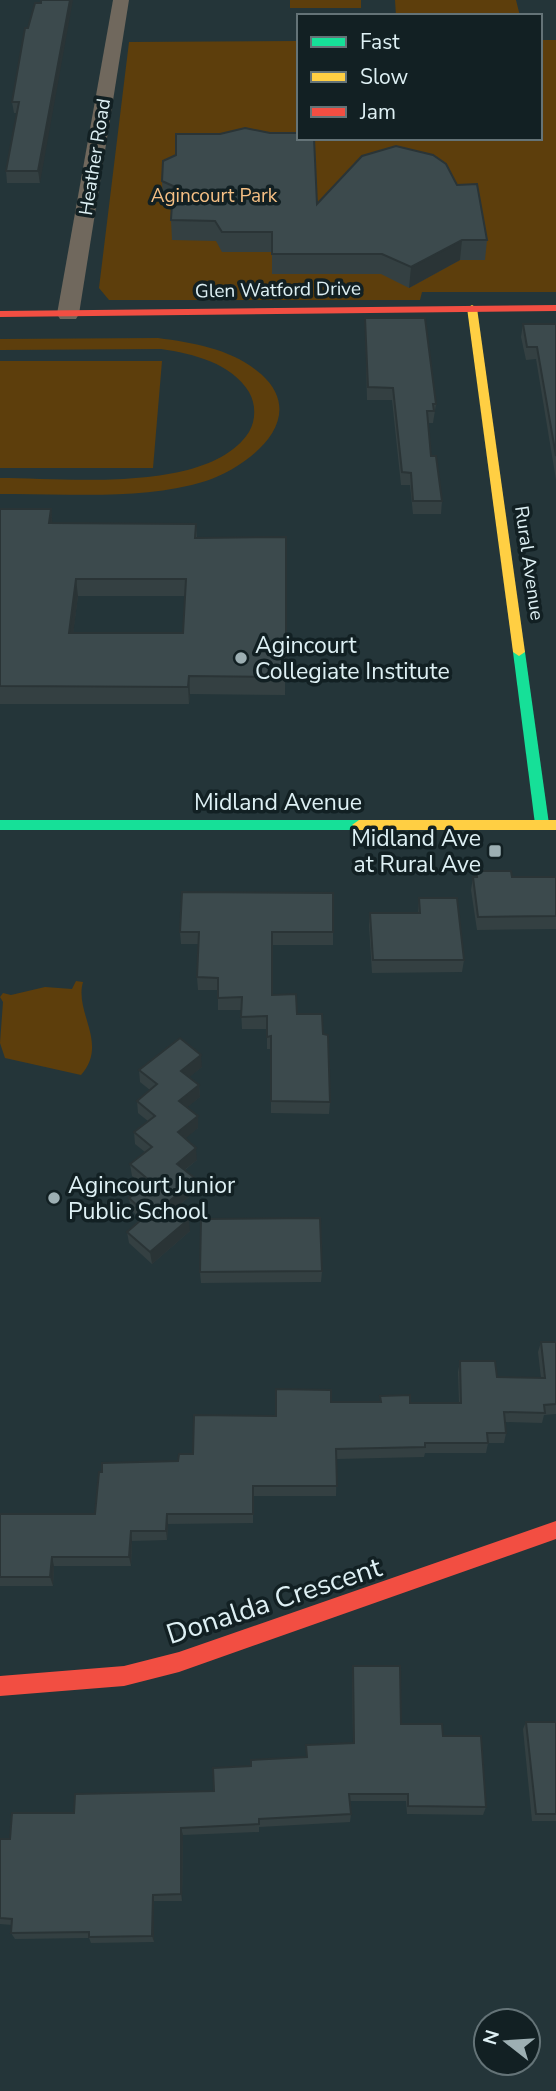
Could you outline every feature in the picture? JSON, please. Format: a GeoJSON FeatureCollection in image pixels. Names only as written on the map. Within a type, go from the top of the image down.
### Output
{"type":"FeatureCollection","features":[{"type":"Feature","properties":{"kind":"street","name":"Heather Road"},"geometry":{"type":"LineString","coordinates":[[68,314],[121,0]]}},
{"type":"Feature","properties":{"kind":"street","name":"Rural Avenue"},"geometry":{"type":"LineString","coordinates":[[472,308],[549,824]]}},
{"type":"Feature","properties":{"kind":"street","name":"Glen Watford Drive"},"geometry":{"type":"LineString","coordinates":[[0,314],[556,308]]}},
{"type":"Feature","properties":{"kind":"street","name":"Midland Avenue"},"geometry":{"type":"LineString","coordinates":[[0,825],[549,824]]}},
{"type":"Feature","properties":{"kind":"street","name":"Donalda Crescent"},"geometry":{"type":"LineString","coordinates":[[0,1686],[124,1676],[179,1662],[556,1530]]}},
{"type":"Feature","properties":{"kind":"green space"},"geometry":{"type":"Polygon","coordinates":[[[290,0],[361,0],[361,8],[290,8],[290,0]]]}},
{"type":"Feature","properties":{"kind":"green space"},"geometry":{"type":"Polygon","coordinates":[[[395,0],[516,0],[520,14],[396,14],[395,0]]]}},
{"type":"Feature","properties":{"kind":"green space","name":"Agincourt Park"},"geometry":{"type":"Polygon","coordinates":[[[542,40],[556,40],[556,292],[422,292],[420,300],[109,300],[99,288],[129,42],[297,41],[297,140],[542,140],[542,40]]]}},
{"type":"Feature","properties":{"kind":"green space"},"geometry":{"type":"Polygon","coordinates":[[[158,338],[199,345],[225,353],[250,365],[261,374],[275,391],[279,408],[277,424],[255,453],[222,474],[181,487],[130,494],[0,494],[0,478],[97,480],[170,474],[202,465],[230,452],[249,432],[254,417],[253,402],[241,382],[211,362],[161,349],[0,350],[0,339],[158,338]]]}},
{"type":"Feature","properties":{"kind":"green space"},"geometry":{"type":"Polygon","coordinates":[[[0,361],[162,361],[153,468],[0,468],[0,361]]]}},
{"type":"Feature","properties":{"kind":"green space"},"geometry":{"type":"Polygon","coordinates":[[[76,981],[83,982],[81,994],[92,1040],[89,1063],[81,1075],[5,1058],[0,1043],[3,1002],[0,997],[3,993],[11,995],[45,987],[72,989],[76,981]]]}},
{"type":"Feature","properties":{"kind":"building"},"geometry":{"type":"Polygon","coordinates":[[[41,0],[70,0],[38,171],[6,171],[19,102],[12,102],[25,28],[28,28],[35,3],[41,3],[41,0]]]}},
{"type":"Feature","properties":{"kind":"building"},"geometry":{"type":"Polygon","coordinates":[[[245,128],[270,133],[297,133],[297,140],[314,140],[317,204],[362,156],[396,146],[433,155],[446,164],[457,185],[477,184],[487,240],[462,240],[411,267],[382,254],[272,254],[272,232],[222,232],[215,221],[171,220],[173,186],[162,181],[163,161],[176,155],[176,134],[220,134],[245,128]]]}},
{"type":"Feature","properties":{"kind":"building"},"geometry":{"type":"Polygon","coordinates":[[[365,318],[425,318],[436,404],[433,404],[434,411],[427,411],[431,456],[436,456],[442,501],[413,501],[411,473],[402,472],[393,388],[368,387],[365,318]]]}},
{"type":"Feature","properties":{"kind":"building"},"geometry":{"type":"Polygon","coordinates":[[[523,324],[556,324],[556,456],[537,347],[527,347],[523,324]]]}},
{"type":"Feature","properties":{"kind":"building"},"geometry":{"type":"Polygon","coordinates":[[[0,509],[51,509],[49,523],[196,524],[195,538],[286,537],[286,677],[189,676],[188,687],[0,686],[0,509]],[[76,579],[69,633],[183,633],[186,579],[76,579]]]}},
{"type":"Feature","properties":{"kind":"building"},"geometry":{"type":"Polygon","coordinates":[[[476,871],[511,871],[512,877],[556,877],[556,916],[478,917],[473,877],[477,877],[476,871]]]}},
{"type":"Feature","properties":{"kind":"building"},"geometry":{"type":"Polygon","coordinates":[[[182,892],[333,893],[333,932],[272,932],[272,995],[296,994],[297,1014],[322,1014],[323,1034],[328,1035],[330,1102],[271,1101],[271,1036],[267,1037],[267,1016],[241,1017],[242,997],[218,998],[218,978],[197,977],[199,932],[180,932],[182,892]]]}},
{"type":"Feature","properties":{"kind":"building"},"geometry":{"type":"Polygon","coordinates":[[[419,898],[457,898],[464,960],[373,960],[370,913],[420,913],[419,898]]]}},
{"type":"Feature","properties":{"kind":"building"},"geometry":{"type":"Polygon","coordinates":[[[180,1038],[201,1055],[181,1071],[199,1085],[179,1101],[198,1116],[178,1132],[196,1148],[177,1164],[196,1179],[150,1217],[129,1198],[150,1181],[130,1164],[152,1147],[134,1132],[155,1116],[137,1101],[157,1084],[139,1070],[180,1038]]]}},
{"type":"Feature","properties":{"kind":"building"},"geometry":{"type":"Polygon","coordinates":[[[320,1218],[322,1271],[200,1272],[201,1219],[320,1218]]]}},
{"type":"Feature","properties":{"kind":"building"},"geometry":{"type":"Polygon","coordinates":[[[189,1219],[150,1252],[127,1232],[141,1220],[189,1219]]]}},
{"type":"Feature","properties":{"kind":"building"},"geometry":{"type":"Polygon","coordinates":[[[541,1342],[556,1342],[556,1404],[544,1405],[545,1413],[504,1412],[506,1433],[487,1433],[488,1443],[425,1443],[425,1447],[336,1449],[337,1486],[253,1486],[253,1514],[167,1514],[166,1531],[131,1531],[129,1557],[52,1557],[50,1577],[0,1577],[0,1514],[95,1514],[102,1463],[178,1461],[179,1454],[193,1454],[194,1415],[276,1416],[276,1389],[331,1390],[331,1402],[381,1402],[380,1396],[410,1395],[410,1403],[461,1403],[460,1361],[495,1361],[497,1377],[545,1378],[541,1342]]]}},
{"type":"Feature","properties":{"kind":"building"},"geometry":{"type":"Polygon","coordinates":[[[353,1666],[400,1666],[401,1724],[442,1724],[443,1736],[481,1736],[486,1807],[408,1806],[408,1794],[349,1794],[351,1814],[259,1819],[259,1824],[181,1828],[181,1894],[153,1895],[152,1936],[89,1937],[89,1932],[11,1933],[12,1919],[0,1918],[0,1839],[10,1839],[12,1813],[74,1813],[75,1794],[214,1791],[213,1768],[251,1766],[251,1760],[307,1757],[306,1745],[354,1743],[353,1666]]]}},
{"type":"Feature","properties":{"kind":"building"},"geometry":{"type":"Polygon","coordinates":[[[526,1722],[556,1722],[556,1814],[536,1814],[526,1722]]]}},
{"type":"Feature","properties":{"kind":"traffic: fast"},"geometry":{"type":"LineString","coordinates":[[519,652],[542,824]]}},
{"type":"Feature","properties":{"kind":"traffic: fast"},"geometry":{"type":"LineString","coordinates":[[0,825],[359,825]]}},
{"type":"Feature","properties":{"kind":"traffic: slow"},"geometry":{"type":"LineString","coordinates":[[472,308],[519,652]]}},
{"type":"Feature","properties":{"kind":"traffic: slow"},"geometry":{"type":"LineString","coordinates":[[359,825],[556,825]]}},
{"type":"Feature","properties":{"kind":"traffic: jam"},"geometry":{"type":"LineString","coordinates":[[0,314],[556,308]]}},
{"type":"Feature","properties":{"kind":"traffic: jam"},"geometry":{"type":"LineString","coordinates":[[0,1686],[124,1676],[179,1662],[556,1530]]}},
{"type":"Feature","properties":{"kind":"place","name":"Agincourt Collegiate Institute"},"geometry":{"type":"Point","coordinates":[241,658]}},
{"type":"Feature","properties":{"kind":"place","name":"Midland Ave at Rural Ave"},"geometry":{"type":"Point","coordinates":[495,851]}},
{"type":"Feature","properties":{"kind":"place","name":"Agincourt Junior Public School"},"geometry":{"type":"Point","coordinates":[54,1198]}}]}
